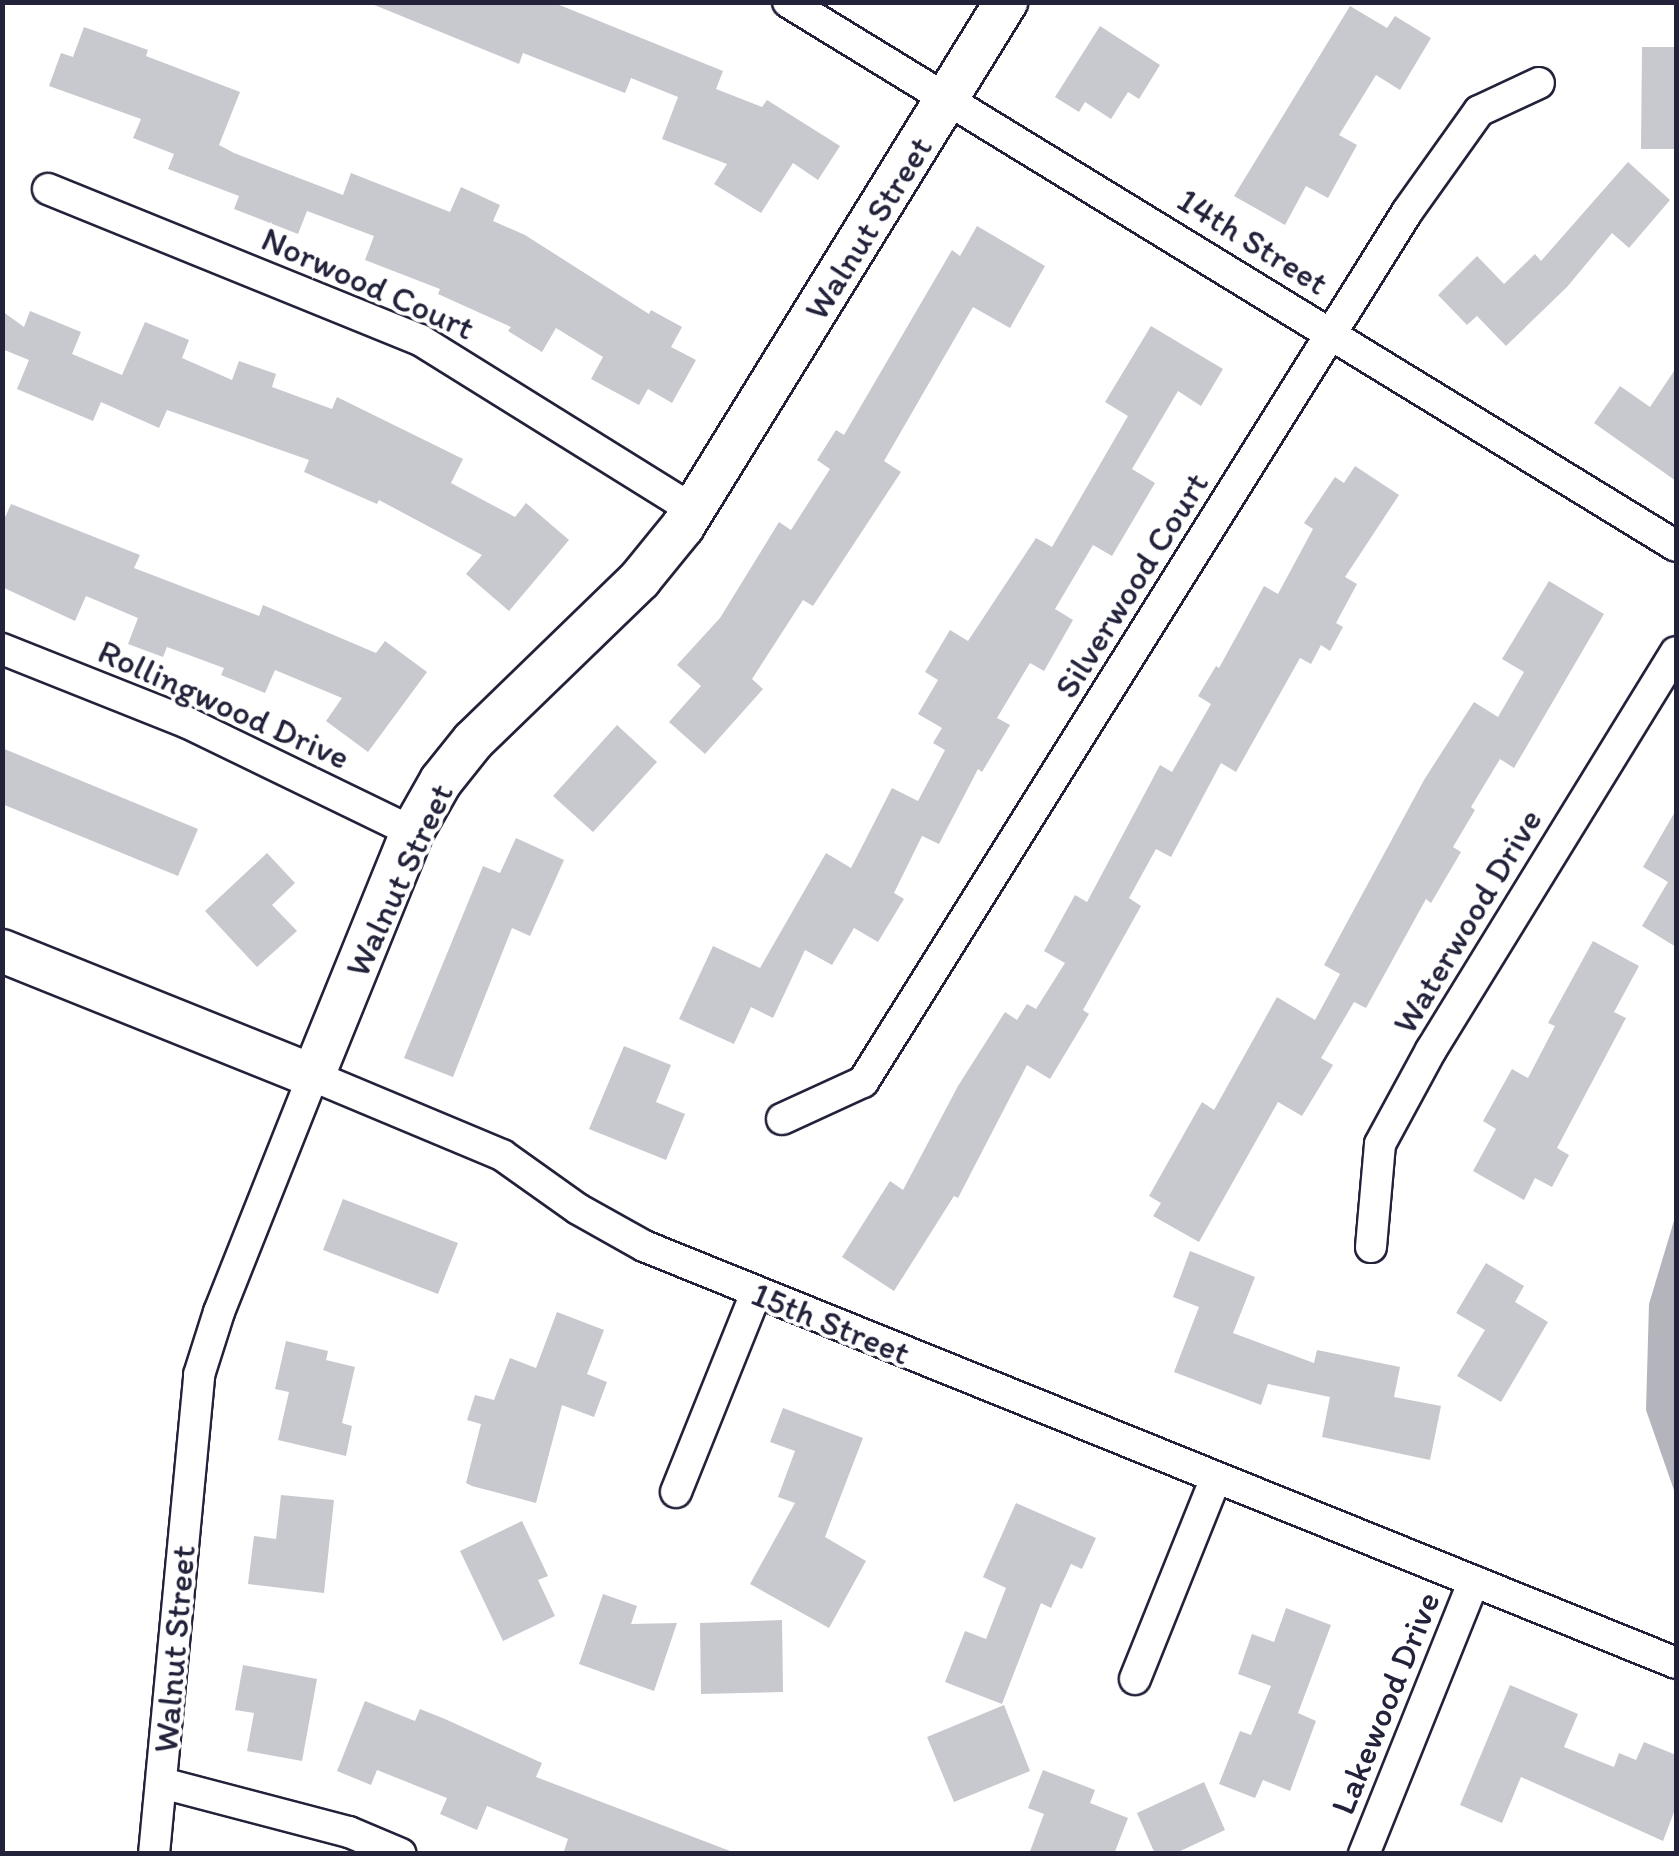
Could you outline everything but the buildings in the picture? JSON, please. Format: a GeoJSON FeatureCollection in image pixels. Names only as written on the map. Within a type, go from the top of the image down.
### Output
{"type":"FeatureCollection","features":[{"type":"Feature","properties":{"kind":"street","name":"14th Street"},"geometry":{"type":"LineString","coordinates":[[788,2],[1676,546]]}},
{"type":"Feature","properties":{"kind":"street","name":"Walnut Street"},"geometry":{"type":"LineString","coordinates":[[154,1854],[199,1375],[219,1312],[412,832],[441,781],[473,741],[640,579],[693,510],[1006,2]]}},
{"type":"Feature","properties":{"kind":"street","name":"Silverwood Court"},"geometry":{"type":"LineString","coordinates":[[782,1119],[863,1082],[1407,212],[1479,111],[1540,83]]}},
{"type":"Feature","properties":{"kind":"street","name":"Norwood Court"},"geometry":{"type":"LineString","coordinates":[[48,189],[420,340],[693,510]]}},
{"type":"Feature","properties":{"kind":"street","name":"Rollingwood Drive"},"geometry":{"type":"LineString","coordinates":[[2,649],[188,724],[412,832]]}},
{"type":"Feature","properties":{"kind":"street","name":"Waterwood Drive"},"geometry":{"type":"LineString","coordinates":[[1371,1247],[1380,1144],[1432,1050],[1676,652]]}},
{"type":"Feature","properties":{"kind":"street","name":"15th Street"},"geometry":{"type":"LineString","coordinates":[[2,951],[502,1155],[610,1230],[756,1293],[1676,1663]]}},
{"type":"Feature","properties":{"kind":"street"},"geometry":{"type":"LineString","coordinates":[[676,1492],[756,1293]]}},
{"type":"Feature","properties":{"kind":"street"},"geometry":{"type":"LineString","coordinates":[[1135,1678],[1216,1478]]}},
{"type":"Feature","properties":{"kind":"street","name":"Lakewood Drive"},"geometry":{"type":"LineString","coordinates":[[1364,1854],[1474,1581]]}},
{"type":"Feature","properties":{"kind":"street"},"geometry":{"type":"LineString","coordinates":[[162,1783],[350,1832],[401,1854]]}},
{"type":"Feature","properties":{"kind":"shaded area"},"geometry":{"type":"Polygon","coordinates":[[[1676,1214],[1676,1496],[1646,1410],[1649,1304],[1676,1214]]]}}]}
